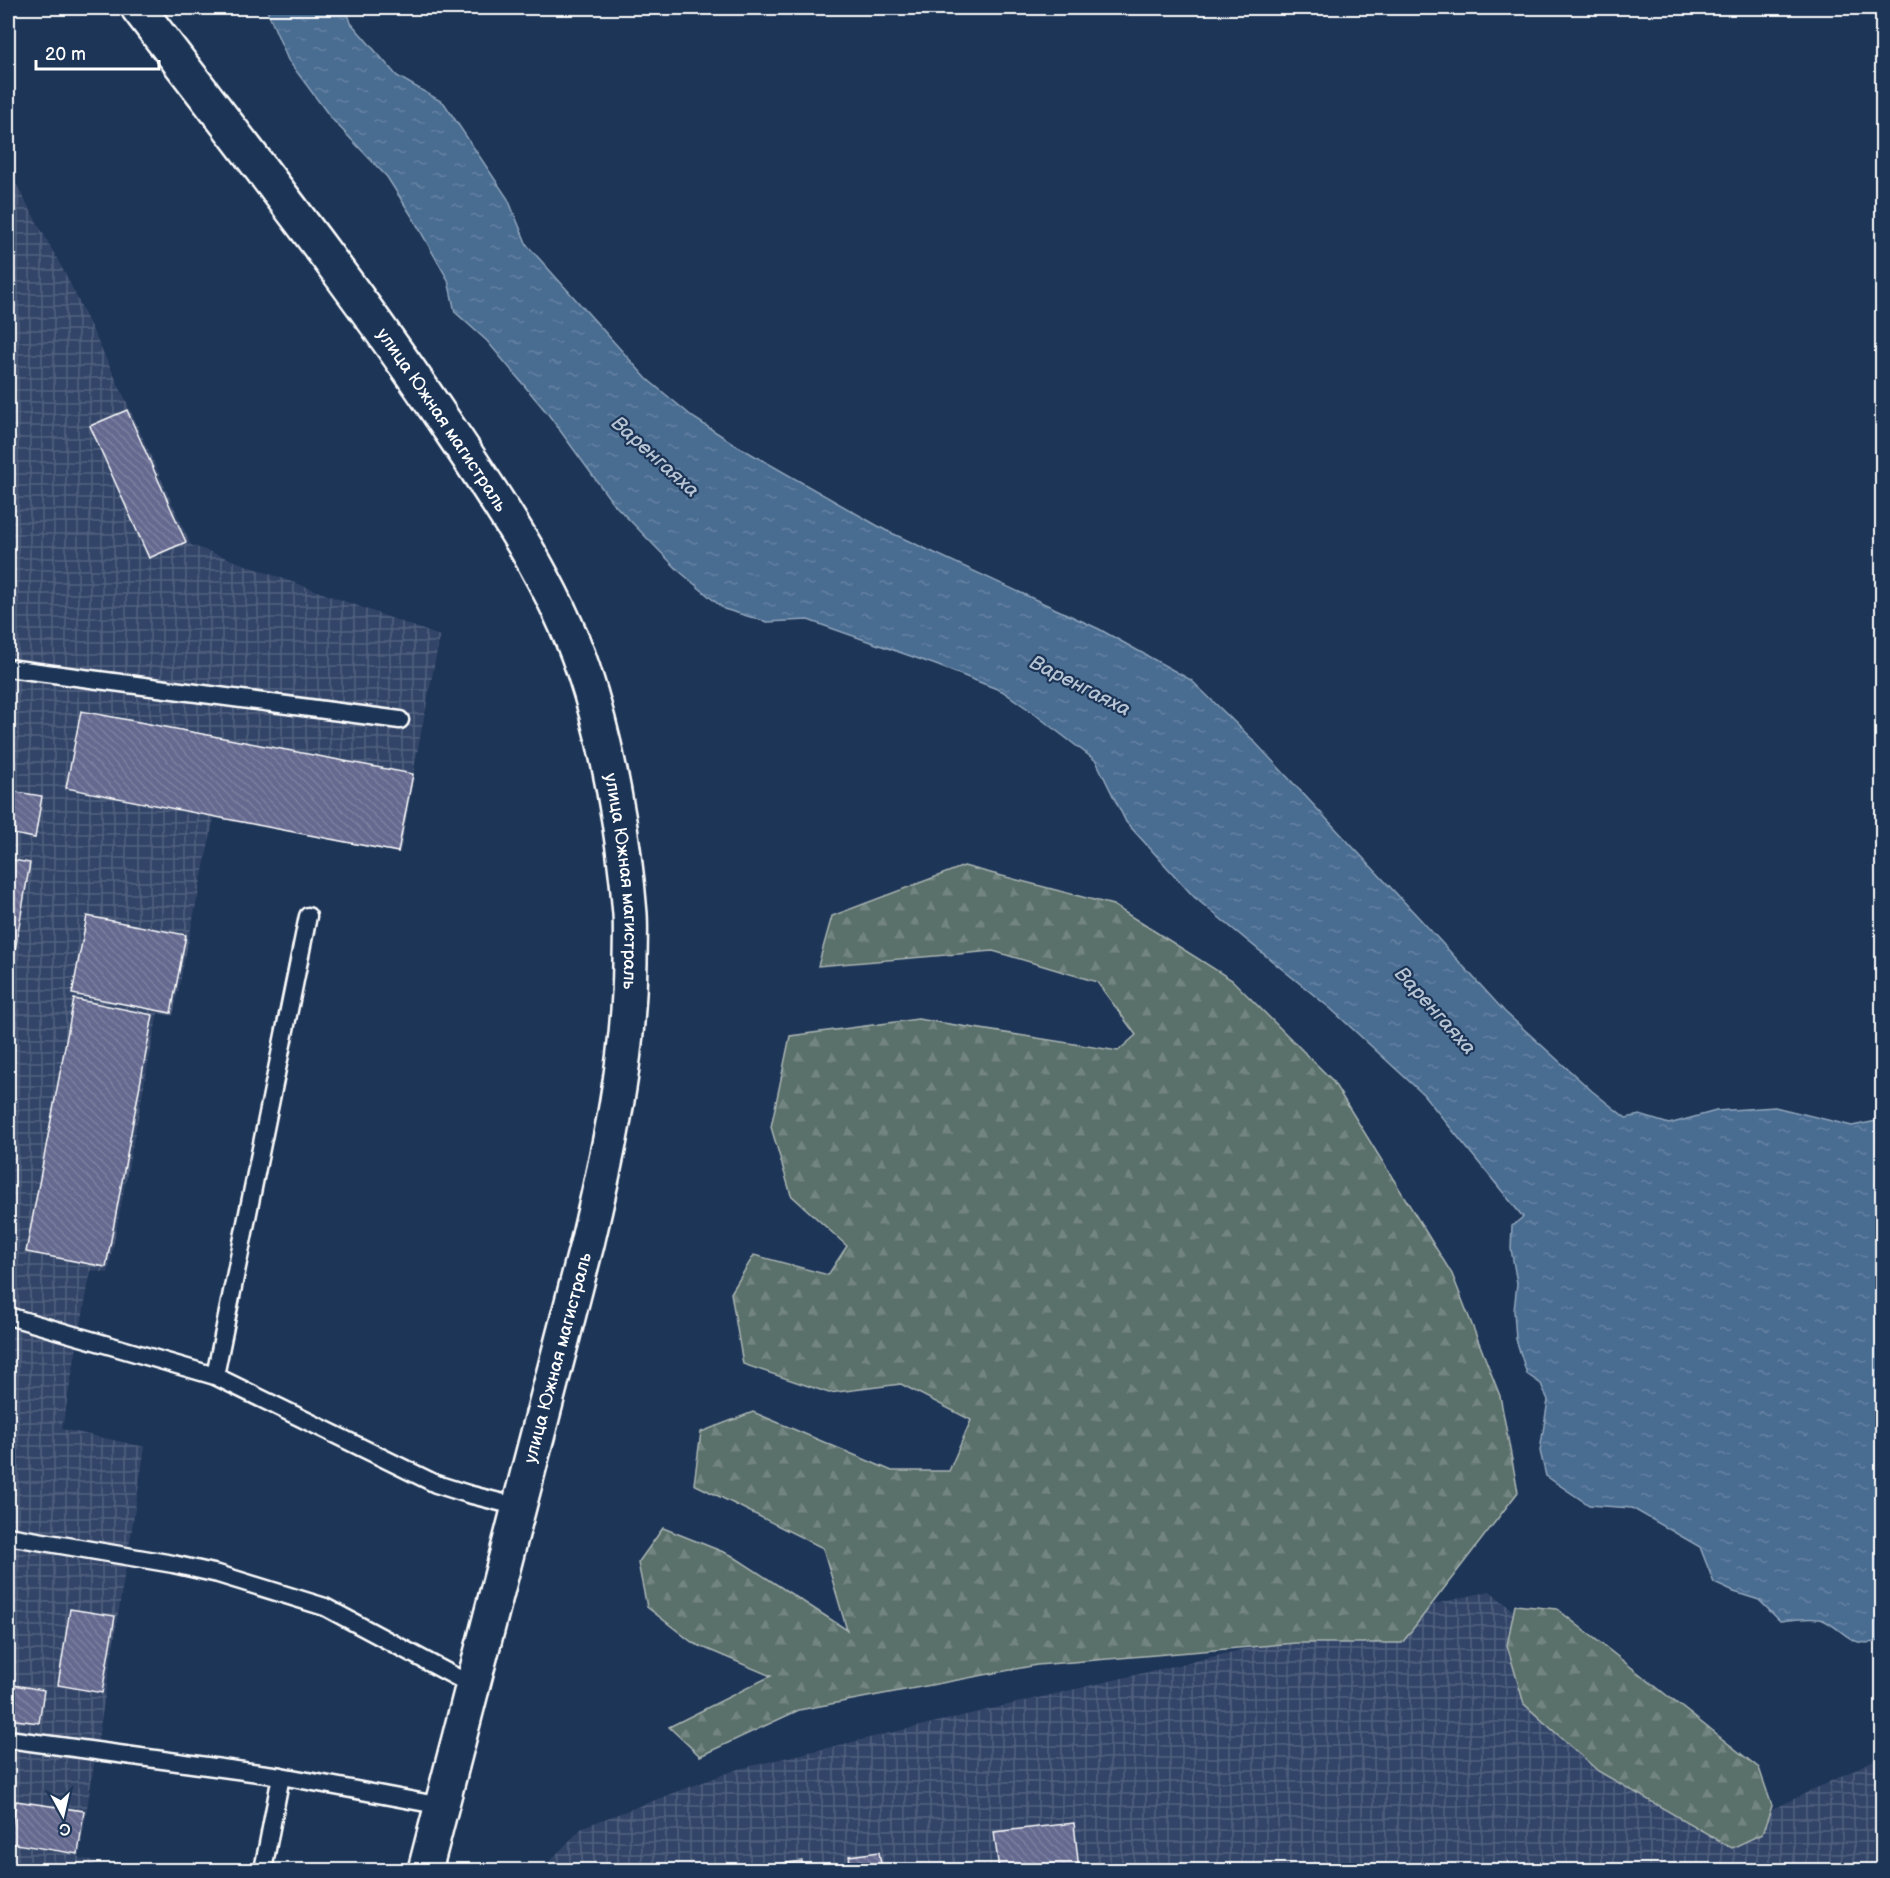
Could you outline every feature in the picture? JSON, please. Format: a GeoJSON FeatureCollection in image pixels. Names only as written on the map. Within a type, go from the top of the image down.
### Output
{"type":"FeatureCollection","features":[{"type":"Feature","properties":{"kind":"highway","name":"улица Южная магистраль"},"geometry":{"type":"LineString","coordinates":[[138,8],[397,351],[509,521],[553,597],[582,666],[601,729],[618,816],[630,915],[629,998],[623,1071],[610,1148],[425,1870]]}},
{"type":"Feature","properties":{"kind":"lane"},"geometry":{"type":"LineString","coordinates":[[8,668],[400,720]]}},
{"type":"Feature","properties":{"kind":"lane"},"geometry":{"type":"LineString","coordinates":[[215,1376],[308,916]]}},
{"type":"Feature","properties":{"kind":"lane"},"geometry":{"type":"LineString","coordinates":[[8,1316],[215,1376],[436,1484],[519,1507]]}},
{"type":"Feature","properties":{"kind":"lane"},"geometry":{"type":"LineString","coordinates":[[8,1536],[173,1564],[218,1574],[325,1607],[473,1686]]}},
{"type":"Feature","properties":{"kind":"lane"},"geometry":{"type":"LineString","coordinates":[[8,1739],[280,1776],[442,1806]]}},
{"type":"Feature","properties":{"kind":"lane"},"geometry":{"type":"LineString","coordinates":[[263,1870],[280,1776]]}},
{"type":"Feature","properties":{"kind":"shaded area"},"geometry":{"type":"Polygon","coordinates":[[[8,169],[67,277],[191,545],[440,636],[400,853],[214,818],[173,1016],[158,1013],[108,1273],[91,1270],[62,1429],[145,1447],[79,1858],[96,1861],[94,1870],[8,1870],[8,169]]]}},
{"type":"Feature","properties":{"kind":"shaded area"},"geometry":{"type":"Polygon","coordinates":[[[1490,1591],[1755,1818],[1882,1756],[1882,1870],[541,1870],[583,1827],[738,1769],[1490,1591]]]}},
{"type":"Feature","properties":{"kind":"green space"},"geometry":{"type":"Polygon","coordinates":[[[964,866],[1113,905],[1232,980],[1332,1080],[1452,1274],[1500,1396],[1518,1492],[1402,1643],[1296,1643],[1037,1665],[799,1710],[700,1756],[669,1727],[771,1676],[693,1643],[647,1607],[638,1563],[663,1528],[731,1555],[847,1630],[823,1548],[694,1484],[701,1432],[753,1412],[892,1471],[949,1471],[971,1420],[901,1384],[829,1393],[743,1364],[731,1293],[754,1255],[828,1275],[847,1246],[791,1195],[771,1127],[790,1036],[918,1019],[1118,1051],[1136,1035],[1097,982],[993,951],[818,966],[832,916],[964,866]]]}},
{"type":"Feature","properties":{"kind":"green space"},"geometry":{"type":"Polygon","coordinates":[[[1515,1605],[1557,1609],[1759,1768],[1772,1806],[1762,1834],[1732,1848],[1598,1771],[1524,1704],[1507,1645],[1515,1605]]]}},
{"type":"Feature","properties":{"kind":"water","name":"Варенгаяха"},"geometry":{"type":"Polygon","coordinates":[[[266,8],[346,8],[351,23],[397,76],[444,103],[508,199],[527,245],[647,379],[694,418],[734,444],[885,530],[1099,629],[1191,680],[1251,738],[1505,1012],[1592,1091],[1626,1118],[1640,1115],[1669,1124],[1716,1111],[1775,1107],[1852,1126],[1882,1120],[1882,1640],[1871,1643],[1856,1641],[1823,1620],[1814,1618],[1780,1621],[1759,1600],[1714,1583],[1700,1547],[1632,1508],[1589,1505],[1546,1476],[1540,1451],[1548,1400],[1541,1384],[1527,1374],[1516,1339],[1514,1311],[1517,1283],[1511,1249],[1512,1226],[1523,1217],[1423,1094],[1331,1009],[1194,897],[1126,822],[1096,761],[1028,709],[1002,691],[808,620],[767,622],[724,609],[679,571],[612,502],[548,414],[487,341],[455,312],[448,280],[413,218],[387,177],[331,118],[288,60],[266,8]]]}},
{"type":"Feature","properties":{"kind":"building"},"geometry":{"type":"Polygon","coordinates":[[[127,410],[186,542],[149,558],[90,426],[127,410]]]}},
{"type":"Feature","properties":{"kind":"building"},"geometry":{"type":"Polygon","coordinates":[[[81,711],[413,774],[398,852],[66,788],[81,711]]]}},
{"type":"Feature","properties":{"kind":"building"},"geometry":{"type":"Polygon","coordinates":[[[10,791],[42,796],[35,838],[8,833],[10,791]]]}},
{"type":"Feature","properties":{"kind":"building"},"geometry":{"type":"Polygon","coordinates":[[[8,859],[30,863],[10,979],[8,979],[8,859]]]}},
{"type":"Feature","properties":{"kind":"building"},"geometry":{"type":"Polygon","coordinates":[[[87,916],[186,935],[171,1013],[72,994],[87,916]]]}},
{"type":"Feature","properties":{"kind":"building"},"geometry":{"type":"Polygon","coordinates":[[[74,999],[153,1015],[106,1267],[26,1252],[74,999]]]}},
{"type":"Feature","properties":{"kind":"building"},"geometry":{"type":"Polygon","coordinates":[[[70,1609],[115,1616],[102,1693],[58,1685],[70,1609]]]}},
{"type":"Feature","properties":{"kind":"building"},"geometry":{"type":"Polygon","coordinates":[[[8,1684],[44,1690],[39,1723],[8,1719],[8,1684]]]}},
{"type":"Feature","properties":{"kind":"building"},"geometry":{"type":"Polygon","coordinates":[[[16,1801],[84,1811],[78,1854],[9,1843],[16,1801]]]}},
{"type":"Feature","properties":{"kind":"building"},"geometry":{"type":"Polygon","coordinates":[[[1074,1823],[1079,1870],[999,1870],[994,1832],[1074,1823]]]}},
{"type":"Feature","properties":{"kind":"building"},"geometry":{"type":"Polygon","coordinates":[[[879,1852],[882,1870],[851,1870],[849,1856],[879,1852]]]}},
{"type":"Feature","properties":{"kind":"building"},"geometry":{"type":"Polygon","coordinates":[[[802,1861],[803,1870],[739,1870],[739,1869],[802,1861]]]}},
{"type":"Feature","properties":{"kind":"building"},"geometry":{"type":"Polygon","coordinates":[[[19,1863],[65,1870],[17,1870],[19,1863]]]}}]}
